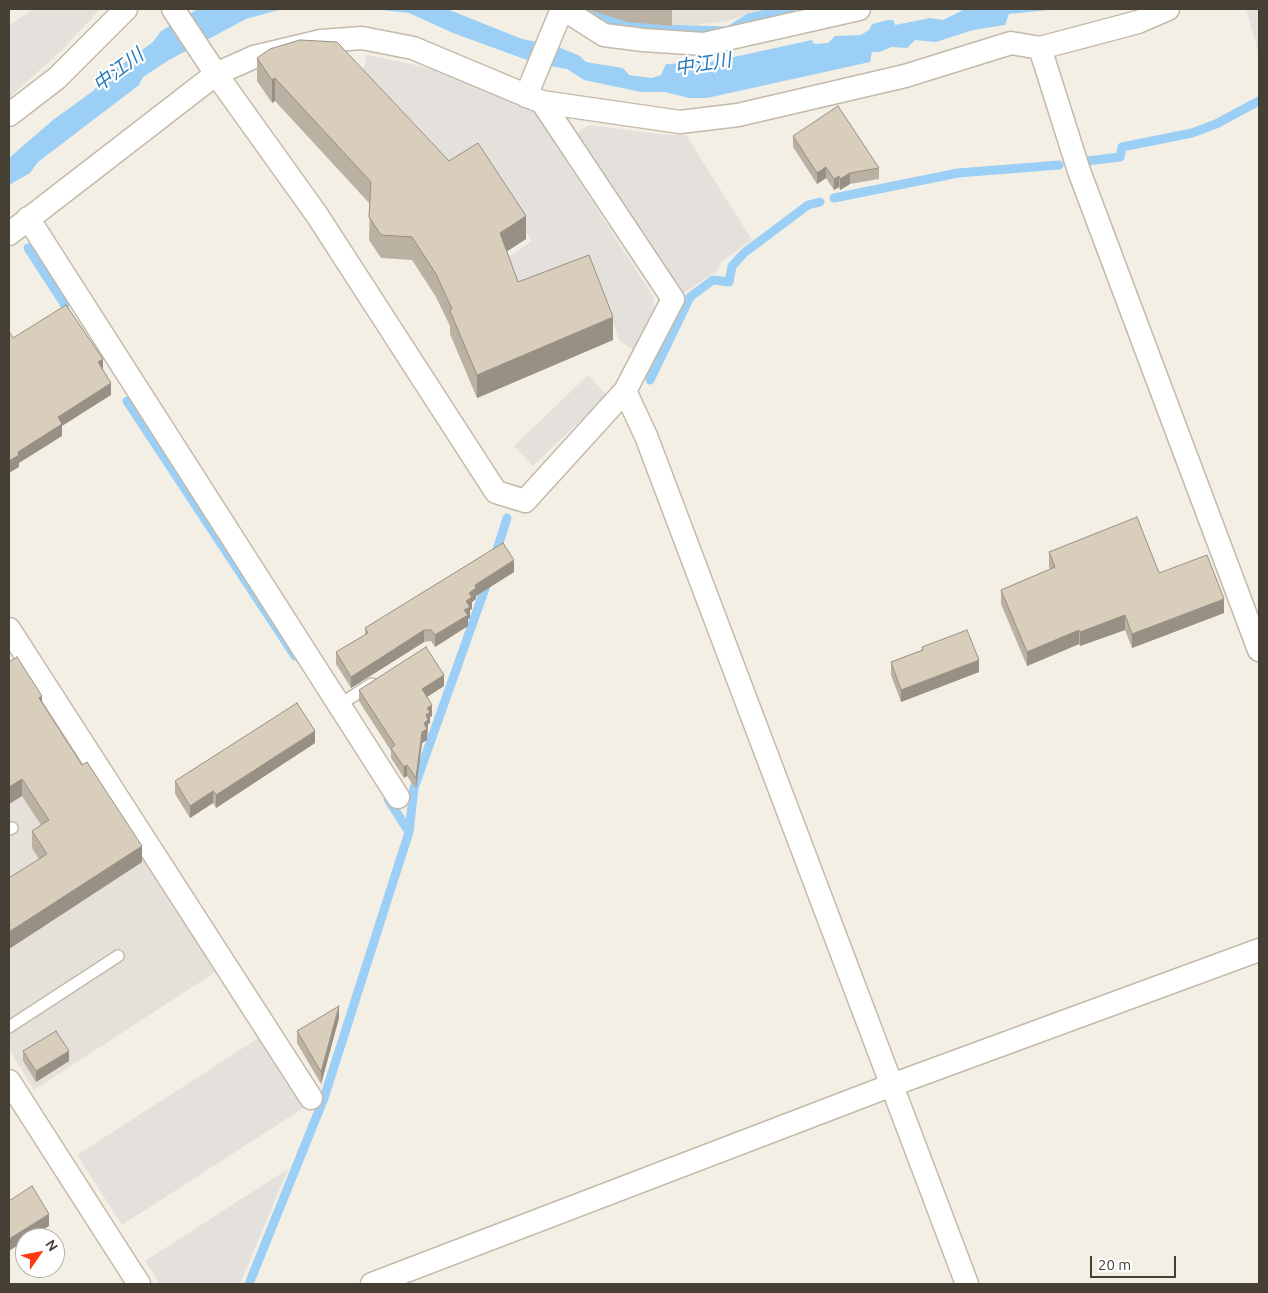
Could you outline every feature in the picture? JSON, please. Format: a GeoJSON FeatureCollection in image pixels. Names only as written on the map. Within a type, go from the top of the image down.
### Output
{"type":"FeatureCollection","features":[{"type":"Feature","properties":{"kind":"street"},"geometry":{"type":"LineString","coordinates":[[9,115],[57,78],[126,9]]}},
{"type":"Feature","properties":{"kind":"street"},"geometry":{"type":"LineString","coordinates":[[173,9],[216,74],[317,215],[496,492],[525,500],[625,391],[673,299],[533,95]]}},
{"type":"Feature","properties":{"kind":"street"},"geometry":{"type":"LineString","coordinates":[[9,234],[216,74],[254,56],[321,41],[362,38],[413,48],[533,95],[680,122],[738,115],[896,78],[1011,43],[1040,48],[1138,22],[1168,9]]}},
{"type":"Feature","properties":{"kind":"street"},"geometry":{"type":"LineString","coordinates":[[533,95],[560,12],[604,35],[704,44],[849,10]]}},
{"type":"Feature","properties":{"kind":"street"},"geometry":{"type":"LineString","coordinates":[[1040,48],[1079,171],[1259,650]]}},
{"type":"Feature","properties":{"kind":"street"},"geometry":{"type":"LineString","coordinates":[[28,218],[398,796]]}},
{"type":"Feature","properties":{"kind":"street"},"geometry":{"type":"LineString","coordinates":[[625,391],[646,436],[966,1284]]}},
{"type":"Feature","properties":{"kind":"street"},"geometry":{"type":"LineString","coordinates":[[9,629],[311,1098]]}},
{"type":"Feature","properties":{"kind":"street"},"geometry":{"type":"LineString","coordinates":[[372,1284],[423,1276],[892,1085],[1259,950]]}},
{"type":"Feature","properties":{"kind":"street"},"geometry":{"type":"LineString","coordinates":[[9,1081],[139,1284]]}},
{"type":"Feature","properties":{"kind":"lane"},"geometry":{"type":"LineString","coordinates":[[339,705],[379,679]]}},
{"type":"Feature","properties":{"kind":"lane"},"geometry":{"type":"LineString","coordinates":[[9,1027],[118,956]]}},
{"type":"Feature","properties":{"kind":"shaded area"},"geometry":{"type":"Polygon","coordinates":[[[34,9],[100,9],[62,50],[9,98],[9,25],[34,9]]]}},
{"type":"Feature","properties":{"kind":"shaded area"},"geometry":{"type":"Polygon","coordinates":[[[583,9],[771,9],[726,21],[673,28],[628,23],[584,11],[583,9]]]}},
{"type":"Feature","properties":{"kind":"shaded area"},"geometry":{"type":"Polygon","coordinates":[[[1246,9],[1259,9],[1259,55],[1246,9]]]}},
{"type":"Feature","properties":{"kind":"shaded area"},"geometry":{"type":"Polygon","coordinates":[[[366,55],[450,72],[531,107],[653,296],[655,311],[634,351],[619,340],[595,270],[523,297],[508,257],[532,241],[479,159],[452,176],[361,83],[366,55]]]}},
{"type":"Feature","properties":{"kind":"shaded area"},"geometry":{"type":"Polygon","coordinates":[[[589,125],[659,134],[686,135],[752,240],[722,261],[717,271],[679,296],[574,135],[589,125]]]}},
{"type":"Feature","properties":{"kind":"shaded area"},"geometry":{"type":"Polygon","coordinates":[[[588,375],[607,395],[533,466],[514,446],[588,375]]]}},
{"type":"Feature","properties":{"kind":"shaded area"},"geometry":{"type":"Polygon","coordinates":[[[55,721],[217,971],[34,1090],[9,1050],[9,751],[55,721]]]}},
{"type":"Feature","properties":{"kind":"shaded area"},"geometry":{"type":"Polygon","coordinates":[[[260,1037],[305,1107],[122,1225],[77,1155],[260,1037]]]}},
{"type":"Feature","properties":{"kind":"shaded area"},"geometry":{"type":"Polygon","coordinates":[[[288,1169],[240,1284],[160,1284],[145,1261],[288,1169]]]}},
{"type":"Feature","properties":{"kind":"water","name":"中江川"},"geometry":{"type":"Polygon","coordinates":[[[198,9],[304,9],[279,10],[246,19],[169,60],[143,77],[139,85],[38,162],[30,173],[9,185],[9,158],[53,120],[93,91],[111,72],[153,42],[161,31],[198,9]]]}},
{"type":"Feature","properties":{"kind":"water","name":"中江川"},"geometry":{"type":"Polygon","coordinates":[[[371,9],[447,9],[522,39],[556,46],[580,56],[586,62],[623,68],[629,75],[652,78],[661,75],[666,64],[711,62],[812,40],[814,44],[828,43],[835,36],[861,35],[869,30],[872,24],[888,20],[893,20],[895,25],[930,18],[943,20],[965,9],[1060,9],[1009,14],[1005,25],[973,30],[936,42],[915,40],[907,48],[891,47],[880,52],[872,52],[870,62],[707,98],[689,98],[665,92],[641,92],[584,80],[567,69],[538,64],[453,33],[409,13],[371,9]]]}},
{"type":"Feature","properties":{"kind":"building"},"geometry":{"type":"Polygon","coordinates":[[[300,40],[337,42],[449,161],[478,143],[526,216],[500,233],[518,282],[589,255],[613,317],[477,375],[450,311],[452,309],[436,274],[412,237],[381,235],[369,217],[371,182],[275,78],[272,80],[257,58],[270,49],[300,40]]]}},
{"type":"Feature","properties":{"kind":"building"},"geometry":{"type":"Polygon","coordinates":[[[838,106],[879,168],[850,173],[840,179],[839,176],[834,179],[826,167],[817,173],[793,136],[838,106]]]}},
{"type":"Feature","properties":{"kind":"building"},"geometry":{"type":"Polygon","coordinates":[[[66,305],[103,359],[98,362],[111,383],[58,417],[62,424],[18,452],[19,455],[9,461],[9,331],[13,338],[66,305]]]}},
{"type":"Feature","properties":{"kind":"building"},"geometry":{"type":"Polygon","coordinates":[[[1137,517],[1159,573],[1207,555],[1224,599],[1132,634],[1125,615],[1080,632],[1079,630],[1027,652],[1001,590],[1055,567],[1049,552],[1137,517]]]}},
{"type":"Feature","properties":{"kind":"building"},"geometry":{"type":"Polygon","coordinates":[[[503,543],[514,560],[475,585],[476,588],[469,593],[472,597],[466,601],[470,607],[464,610],[468,615],[435,635],[431,630],[424,630],[351,677],[336,652],[368,633],[365,628],[503,543]]]}},
{"type":"Feature","properties":{"kind":"building"},"geometry":{"type":"Polygon","coordinates":[[[967,630],[979,660],[901,690],[891,662],[923,650],[922,647],[967,630]]]}},
{"type":"Feature","properties":{"kind":"building"},"geometry":{"type":"Polygon","coordinates":[[[426,647],[444,675],[422,689],[432,705],[427,708],[430,712],[426,715],[428,720],[424,723],[427,729],[422,732],[416,778],[407,765],[404,767],[391,748],[395,745],[359,690],[426,647]]]}},
{"type":"Feature","properties":{"kind":"building"},"geometry":{"type":"Polygon","coordinates":[[[17,657],[42,696],[39,698],[82,765],[87,762],[142,846],[9,932],[9,878],[47,854],[32,831],[49,820],[22,779],[9,787],[9,662],[17,657]]]}},
{"type":"Feature","properties":{"kind":"building"},"geometry":{"type":"Polygon","coordinates":[[[297,703],[315,731],[216,795],[213,791],[190,806],[175,781],[297,703]]]}},
{"type":"Feature","properties":{"kind":"building"},"geometry":{"type":"Polygon","coordinates":[[[339,1006],[321,1072],[297,1031],[339,1006]]]}},
{"type":"Feature","properties":{"kind":"building"},"geometry":{"type":"Polygon","coordinates":[[[56,1031],[69,1051],[36,1071],[23,1051],[56,1031]]]}},
{"type":"Feature","properties":{"kind":"building"},"geometry":{"type":"Polygon","coordinates":[[[32,1186],[49,1214],[27,1228],[15,1228],[15,1235],[9,1239],[9,1201],[32,1186]]]}},
{"type":"Feature","properties":{"kind":"waterway"},"geometry":{"type":"LineString","coordinates":[[584,13],[621,23],[655,29],[728,31],[749,18],[790,9]]}},
{"type":"Feature","properties":{"kind":"waterway"},"geometry":{"type":"LineString","coordinates":[[1087,161],[1120,157],[1122,147],[1192,133],[1216,124],[1259,101]]}},
{"type":"Feature","properties":{"kind":"waterway"},"geometry":{"type":"LineString","coordinates":[[834,198],[958,173],[1059,165]]}},
{"type":"Feature","properties":{"kind":"waterway"},"geometry":{"type":"LineString","coordinates":[[650,380],[690,297],[713,280],[729,282],[732,266],[744,253],[808,205],[820,202]]}},
{"type":"Feature","properties":{"kind":"waterway"},"geometry":{"type":"LineString","coordinates":[[28,248],[65,305]]}},
{"type":"Feature","properties":{"kind":"waterway"},"geometry":{"type":"LineString","coordinates":[[127,401],[295,656]]}},
{"type":"Feature","properties":{"kind":"waterway"},"geometry":{"type":"LineString","coordinates":[[495,556],[507,518]]}},
{"type":"Feature","properties":{"kind":"waterway"},"geometry":{"type":"LineString","coordinates":[[409,832],[414,788],[488,580]]}},
{"type":"Feature","properties":{"kind":"waterway"},"geometry":{"type":"LineString","coordinates":[[249,1284],[324,1098],[409,832],[388,799]]}}]}
